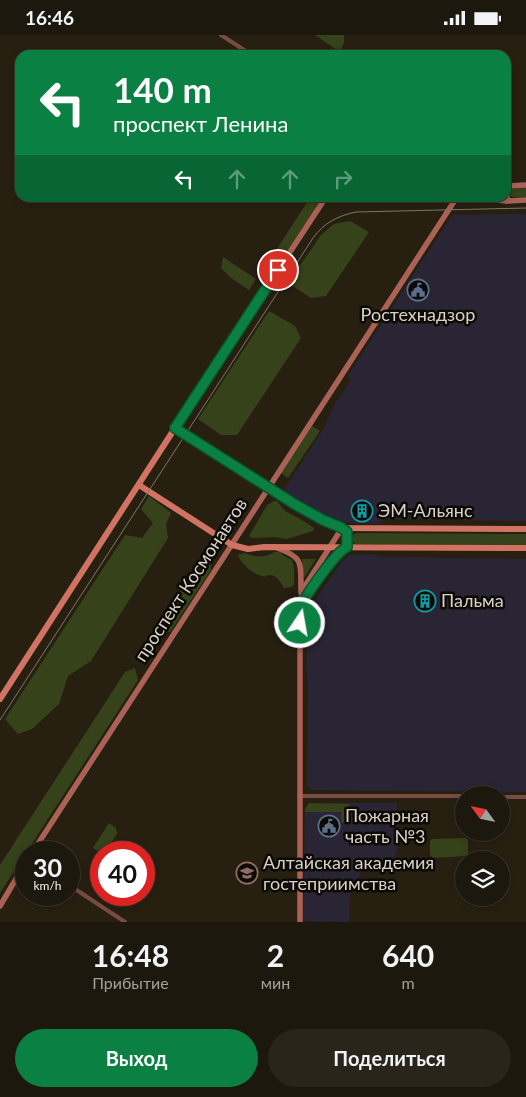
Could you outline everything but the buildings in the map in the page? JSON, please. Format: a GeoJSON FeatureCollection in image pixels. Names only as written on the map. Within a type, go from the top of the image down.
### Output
{"type":"FeatureCollection","features":[{"type":"Feature","properties":{"kind":"main road"},"geometry":{"type":"LineString","coordinates":[[0,699],[175,428],[315,516],[342,528],[526,529]]}},
{"type":"Feature","properties":{"kind":"main road"},"geometry":{"type":"LineString","coordinates":[[139,485],[232,545],[248,549],[275,547],[526,548]]}},
{"type":"Feature","properties":{"kind":"street"},"geometry":{"type":"LineString","coordinates":[[221,35],[244,50]]}},
{"type":"Feature","properties":{"kind":"street"},"geometry":{"type":"LineString","coordinates":[[511,186],[526,185]]}},
{"type":"Feature","properties":{"kind":"street"},"geometry":{"type":"LineString","coordinates":[[511,201],[526,200]]}},
{"type":"Feature","properties":{"kind":"street"},"geometry":{"type":"LineString","coordinates":[[175,428],[323,202]]}},
{"type":"Feature","properties":{"kind":"street"},"geometry":{"type":"LineString","coordinates":[[314,215],[326,202]]}},
{"type":"Feature","properties":{"kind":"street","name":"проспект Космонавтов"},"geometry":{"type":"LineString","coordinates":[[40,841],[454,202]]}},
{"type":"Feature","properties":{"kind":"street"},"geometry":{"type":"LineString","coordinates":[[300,613],[304,600],[322,574],[337,554],[347,547],[347,532],[342,528],[305,586],[301,600]]}},
{"type":"Feature","properties":{"kind":"street"},"geometry":{"type":"LineString","coordinates":[[275,547],[294,554],[298,560],[300,570],[300,922]]}},
{"type":"Feature","properties":{"kind":"street"},"geometry":{"type":"LineString","coordinates":[[299,796],[455,797]]}},
{"type":"Feature","properties":{"kind":"street"},"geometry":{"type":"LineString","coordinates":[[510,797],[526,797]]}},
{"type":"Feature","properties":{"kind":"street"},"geometry":{"type":"LineString","coordinates":[[0,906],[15,881]]}},
{"type":"Feature","properties":{"kind":"street"},"geometry":{"type":"LineString","coordinates":[[80,892],[125,922]]}},
{"type":"Feature","properties":{"kind":"shaded area"},"geometry":{"type":"Polygon","coordinates":[[[526,214],[526,521],[384,519],[378,524],[338,522],[282,493],[325,426],[333,407],[351,380],[347,377],[452,215],[526,214]]]}},
{"type":"Feature","properties":{"kind":"shaded area"},"geometry":{"type":"Polygon","coordinates":[[[374,554],[380,557],[526,559],[526,792],[510,792],[510,786],[455,786],[455,791],[311,790],[307,787],[308,682],[306,671],[309,613],[312,605],[342,561],[350,555],[374,554]]]}},
{"type":"Feature","properties":{"kind":"shaded area"},"geometry":{"type":"Polygon","coordinates":[[[309,803],[397,803],[398,845],[396,854],[389,865],[362,867],[359,878],[359,890],[353,890],[350,896],[349,922],[303,921],[305,812],[309,803]]]}},
{"type":"Feature","properties":{"kind":"green space"},"geometry":{"type":"Polygon","coordinates":[[[315,35],[344,35],[344,43],[341,50],[337,50],[315,35]]]}},
{"type":"Feature","properties":{"kind":"green space"},"geometry":{"type":"Polygon","coordinates":[[[526,188],[526,197],[512,197],[511,189],[526,188]]]}},
{"type":"Feature","properties":{"kind":"green space"},"geometry":{"type":"Polygon","coordinates":[[[307,202],[319,202],[273,274],[268,274],[267,272],[270,267],[267,264],[307,202]]]}},
{"type":"Feature","properties":{"kind":"green space"},"geometry":{"type":"Polygon","coordinates":[[[350,221],[369,232],[326,296],[311,298],[288,283],[321,235],[334,224],[350,221]]]}},
{"type":"Feature","properties":{"kind":"green space"},"geometry":{"type":"Polygon","coordinates":[[[223,257],[256,279],[249,290],[231,278],[221,268],[223,257]]]}},
{"type":"Feature","properties":{"kind":"green space"},"geometry":{"type":"Polygon","coordinates":[[[269,311],[295,326],[301,338],[237,435],[221,435],[198,419],[269,311]]]}},
{"type":"Feature","properties":{"kind":"green space"},"geometry":{"type":"Polygon","coordinates":[[[312,426],[320,431],[288,478],[281,473],[312,426]]]}},
{"type":"Feature","properties":{"kind":"green space"},"geometry":{"type":"Polygon","coordinates":[[[149,496],[171,513],[166,524],[168,538],[91,661],[68,676],[59,704],[32,729],[18,734],[5,719],[125,535],[142,538],[153,523],[141,509],[149,496]]]}},
{"type":"Feature","properties":{"kind":"green space"},"geometry":{"type":"Polygon","coordinates":[[[277,501],[285,511],[314,528],[313,531],[287,539],[274,537],[252,538],[249,536],[267,505],[277,501]]]}},
{"type":"Feature","properties":{"kind":"green space"},"geometry":{"type":"Polygon","coordinates":[[[356,533],[526,534],[526,545],[355,544],[352,541],[352,536],[356,533]]]}},
{"type":"Feature","properties":{"kind":"green space"},"geometry":{"type":"Polygon","coordinates":[[[280,552],[292,560],[294,585],[291,587],[284,588],[275,576],[268,575],[265,577],[255,573],[245,565],[238,555],[245,553],[264,556],[280,552]]]}},
{"type":"Feature","properties":{"kind":"green space"},"geometry":{"type":"Polygon","coordinates":[[[302,559],[316,559],[304,578],[302,559]]]}},
{"type":"Feature","properties":{"kind":"green space"},"geometry":{"type":"Polygon","coordinates":[[[210,562],[211,570],[170,632],[163,632],[158,623],[199,563],[210,562]]]}},
{"type":"Feature","properties":{"kind":"green space"},"geometry":{"type":"Polygon","coordinates":[[[135,668],[138,680],[34,841],[16,841],[125,672],[135,668]]]}},
{"type":"Feature","properties":{"kind":"green space"},"geometry":{"type":"Polygon","coordinates":[[[309,803],[349,804],[348,822],[341,822],[341,812],[305,812],[309,803]]]}},
{"type":"Feature","properties":{"kind":"green space"},"geometry":{"type":"Polygon","coordinates":[[[109,823],[116,828],[117,834],[112,841],[97,841],[109,823]]]}},
{"type":"Feature","properties":{"kind":"green space"},"geometry":{"type":"Polygon","coordinates":[[[455,838],[455,841],[468,841],[468,851],[455,851],[455,857],[433,858],[430,855],[430,841],[432,839],[455,838]]]}},
{"type":"Feature","properties":{"kind":"green space"},"geometry":{"type":"Polygon","coordinates":[[[15,842],[15,870],[0,893],[0,865],[15,842]]]}},
{"type":"Feature","properties":{"kind":"tram line"},"geometry":{"type":"LineString","coordinates":[[0,720],[313,238],[326,224],[356,212],[526,208]]}},
{"type":"Feature","properties":{"kind":"place","name":"Ростехнадзор"},"geometry":{"type":"Point","coordinates":[418,290]}},
{"type":"Feature","properties":{"kind":"place","name":"ЭМ-Альянс"},"geometry":{"type":"Point","coordinates":[362,511]}},
{"type":"Feature","properties":{"kind":"place","name":"Пальма"},"geometry":{"type":"Point","coordinates":[425,601]}},
{"type":"Feature","properties":{"kind":"place","name":"Пожарная часть №3"},"geometry":{"type":"Point","coordinates":[329,826]}},
{"type":"Feature","properties":{"kind":"place","name":"Алтайская академия гостеприимства"},"geometry":{"type":"Point","coordinates":[247,873]}},
{"type":"Feature","properties":{"kind":"route"},"geometry":{"type":"LineString","coordinates":[[278,270],[175,428],[296,505],[347,532],[347,547],[337,554],[304,600],[300,613],[300,623]]}}]}
